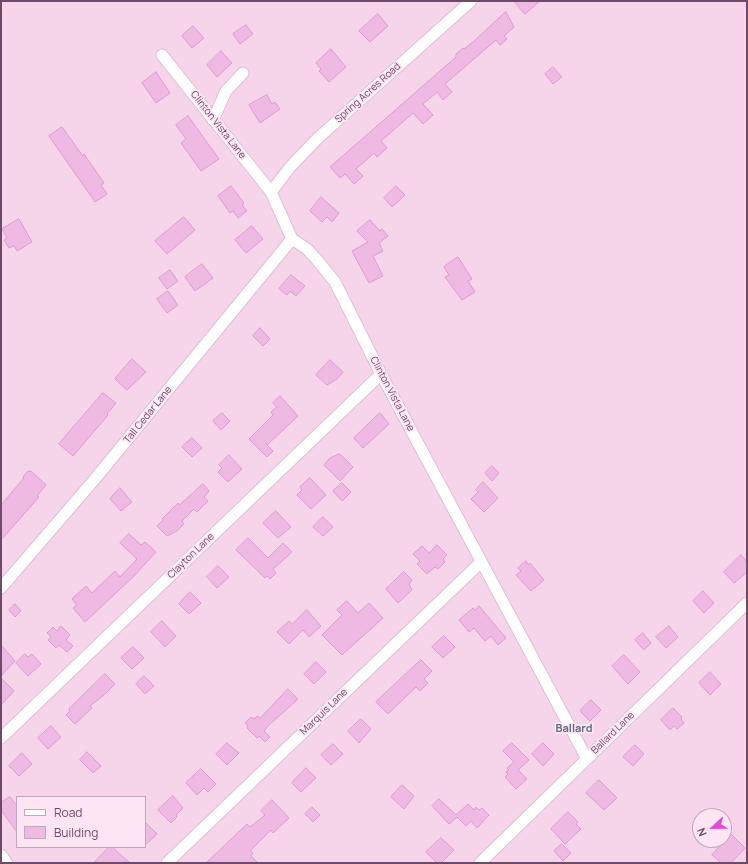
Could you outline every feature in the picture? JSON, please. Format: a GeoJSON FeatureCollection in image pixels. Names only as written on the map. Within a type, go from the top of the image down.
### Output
{"type":"FeatureCollection","features":[{"type":"Feature","properties":{"kind":"street","name":"Spring Acres Road"},"geometry":{"type":"LineString","coordinates":[[271,192],[291,166],[318,138],[471,1]]}},
{"type":"Feature","properties":{"kind":"street","name":"Clinton Vista Lane"},"geometry":{"type":"LineString","coordinates":[[162,55],[271,192],[292,239],[307,249],[328,272],[586,759]]}},
{"type":"Feature","properties":{"kind":"street"},"geometry":{"type":"LineString","coordinates":[[213,120],[226,91],[243,73]]}},
{"type":"Feature","properties":{"kind":"street","name":"Tall Cedar Lane"},"geometry":{"type":"LineString","coordinates":[[1,588],[94,480],[292,239]]}},
{"type":"Feature","properties":{"kind":"street","name":"Clayton Lane"},"geometry":{"type":"LineString","coordinates":[[1,738],[381,374]]}},
{"type":"Feature","properties":{"kind":"street","name":"Marquis Lane"},"geometry":{"type":"LineString","coordinates":[[167,863],[481,562]]}},
{"type":"Feature","properties":{"kind":"street","name":"Ballard Lane"},"geometry":{"type":"LineString","coordinates":[[480,863],[747,603]]}},
{"type":"Feature","properties":{"kind":"street"},"geometry":{"type":"LineString","coordinates":[[1,855],[7,863]]}},
{"type":"Feature","properties":{"kind":"shaded area"},"geometry":{"type":"Polygon","coordinates":[[[1,1],[747,1],[747,863],[1,863],[1,1]]]}},
{"type":"Feature","properties":{"kind":"building"},"geometry":{"type":"Polygon","coordinates":[[[514,1],[540,1],[525,14],[514,1]]]}},
{"type":"Feature","properties":{"kind":"building"},"geometry":{"type":"Polygon","coordinates":[[[506,12],[514,27],[504,36],[507,39],[500,45],[496,40],[445,84],[452,92],[443,100],[437,92],[423,104],[433,115],[423,124],[413,113],[381,141],[387,148],[377,157],[374,153],[356,169],[363,176],[354,184],[345,174],[340,178],[330,167],[456,57],[456,54],[474,41],[506,12]]]}},
{"type":"Feature","properties":{"kind":"building"},"geometry":{"type":"Polygon","coordinates":[[[378,14],[388,26],[370,42],[359,31],[378,14]]]}},
{"type":"Feature","properties":{"kind":"building"},"geometry":{"type":"Polygon","coordinates":[[[246,25],[253,34],[240,44],[233,34],[246,25]]]}},
{"type":"Feature","properties":{"kind":"building"},"geometry":{"type":"Polygon","coordinates":[[[193,26],[204,38],[192,48],[182,36],[193,26]]]}},
{"type":"Feature","properties":{"kind":"building"},"geometry":{"type":"Polygon","coordinates":[[[331,49],[346,67],[329,82],[319,71],[321,69],[316,63],[331,49]]]}},
{"type":"Feature","properties":{"kind":"building"},"geometry":{"type":"Polygon","coordinates":[[[221,51],[232,63],[217,77],[207,65],[221,51]]]}},
{"type":"Feature","properties":{"kind":"building"},"geometry":{"type":"Polygon","coordinates":[[[553,67],[562,77],[553,84],[545,74],[553,67]]]}},
{"type":"Feature","properties":{"kind":"building"},"geometry":{"type":"Polygon","coordinates":[[[156,72],[170,93],[156,103],[142,83],[156,72]]]}},
{"type":"Feature","properties":{"kind":"building"},"geometry":{"type":"Polygon","coordinates":[[[267,95],[272,104],[275,102],[280,109],[260,123],[249,105],[267,95]]]}},
{"type":"Feature","properties":{"kind":"building"},"geometry":{"type":"Polygon","coordinates":[[[188,116],[219,159],[201,171],[181,143],[186,139],[176,125],[188,116]]]}},
{"type":"Feature","properties":{"kind":"building"},"geometry":{"type":"Polygon","coordinates":[[[62,127],[83,156],[84,154],[104,183],[101,185],[107,194],[95,202],[49,136],[62,127]]]}},
{"type":"Feature","properties":{"kind":"building"},"geometry":{"type":"Polygon","coordinates":[[[231,186],[244,203],[242,205],[247,211],[238,218],[233,211],[230,213],[218,196],[231,186]]]}},
{"type":"Feature","properties":{"kind":"building"},"geometry":{"type":"Polygon","coordinates":[[[396,186],[405,195],[392,207],[384,198],[396,186]]]}},
{"type":"Feature","properties":{"kind":"building"},"geometry":{"type":"Polygon","coordinates":[[[321,197],[339,213],[332,222],[327,217],[322,222],[310,211],[321,197]]]}},
{"type":"Feature","properties":{"kind":"building"},"geometry":{"type":"Polygon","coordinates":[[[184,217],[195,230],[167,254],[155,241],[184,217]]]}},
{"type":"Feature","properties":{"kind":"building"},"geometry":{"type":"Polygon","coordinates":[[[19,219],[32,242],[17,251],[14,246],[9,248],[4,240],[7,238],[2,229],[19,219]]]}},
{"type":"Feature","properties":{"kind":"building"},"geometry":{"type":"Polygon","coordinates":[[[370,220],[380,231],[382,229],[388,236],[379,243],[383,251],[373,256],[383,276],[369,283],[352,251],[368,242],[357,231],[370,220]]]}},
{"type":"Feature","properties":{"kind":"building"},"geometry":{"type":"Polygon","coordinates":[[[252,226],[263,239],[246,253],[235,240],[252,226]]]}},
{"type":"Feature","properties":{"kind":"building"},"geometry":{"type":"Polygon","coordinates":[[[458,257],[472,279],[468,281],[475,292],[462,300],[445,277],[449,275],[444,267],[458,257]]]}},
{"type":"Feature","properties":{"kind":"building"},"geometry":{"type":"Polygon","coordinates":[[[202,264],[213,278],[195,291],[185,277],[202,264]]]}},
{"type":"Feature","properties":{"kind":"building"},"geometry":{"type":"Polygon","coordinates":[[[170,270],[178,281],[167,289],[159,278],[170,270]]]}},
{"type":"Feature","properties":{"kind":"building"},"geometry":{"type":"Polygon","coordinates":[[[291,275],[305,286],[296,296],[290,291],[287,295],[279,289],[291,275]]]}},
{"type":"Feature","properties":{"kind":"building"},"geometry":{"type":"Polygon","coordinates":[[[168,291],[178,305],[167,313],[157,299],[168,291]]]}},
{"type":"Feature","properties":{"kind":"building"},"geometry":{"type":"Polygon","coordinates":[[[260,328],[270,339],[263,346],[253,336],[260,328]]]}},
{"type":"Feature","properties":{"kind":"building"},"geometry":{"type":"Polygon","coordinates":[[[132,359],[146,372],[127,390],[115,379],[132,359]]]}},
{"type":"Feature","properties":{"kind":"building"},"geometry":{"type":"Polygon","coordinates":[[[330,360],[343,372],[337,379],[327,385],[316,375],[330,360]]]}},
{"type":"Feature","properties":{"kind":"building"},"geometry":{"type":"Polygon","coordinates":[[[103,393],[116,403],[107,414],[108,415],[73,456],[59,444],[103,393]]]}},
{"type":"Feature","properties":{"kind":"building"},"geometry":{"type":"Polygon","coordinates":[[[280,396],[298,416],[267,445],[273,451],[267,457],[249,439],[273,415],[271,412],[277,407],[273,403],[280,396]]]}},
{"type":"Feature","properties":{"kind":"building"},"geometry":{"type":"Polygon","coordinates":[[[222,413],[230,421],[221,430],[213,421],[222,413]]]}},
{"type":"Feature","properties":{"kind":"building"},"geometry":{"type":"Polygon","coordinates":[[[380,413],[389,424],[363,448],[354,438],[380,413]]]}},
{"type":"Feature","properties":{"kind":"building"},"geometry":{"type":"Polygon","coordinates":[[[192,438],[202,448],[192,457],[182,447],[192,438]]]}},
{"type":"Feature","properties":{"kind":"building"},"geometry":{"type":"Polygon","coordinates":[[[340,454],[353,467],[340,481],[324,465],[330,458],[340,454]]]}},
{"type":"Feature","properties":{"kind":"building"},"geometry":{"type":"Polygon","coordinates":[[[229,455],[242,469],[228,482],[218,472],[222,468],[219,465],[229,455]]]}},
{"type":"Feature","properties":{"kind":"building"},"geometry":{"type":"Polygon","coordinates":[[[492,466],[499,473],[492,481],[485,473],[492,466]]]}},
{"type":"Feature","properties":{"kind":"building"},"geometry":{"type":"Polygon","coordinates":[[[31,471],[46,485],[37,496],[39,497],[1,540],[1,505],[24,478],[23,477],[27,472],[31,471]]]}},
{"type":"Feature","properties":{"kind":"building"},"geometry":{"type":"Polygon","coordinates":[[[310,478],[326,495],[311,509],[297,495],[302,490],[300,487],[310,478]]]}},
{"type":"Feature","properties":{"kind":"building"},"geometry":{"type":"Polygon","coordinates":[[[483,482],[498,498],[484,512],[471,499],[478,492],[476,490],[483,482]]]}},
{"type":"Feature","properties":{"kind":"building"},"geometry":{"type":"Polygon","coordinates":[[[342,483],[351,492],[342,501],[333,491],[342,483]]]}},
{"type":"Feature","properties":{"kind":"building"},"geometry":{"type":"Polygon","coordinates":[[[203,484],[209,491],[204,497],[208,501],[197,512],[194,509],[182,521],[184,524],[177,531],[167,536],[157,526],[178,503],[179,505],[203,484]]]}},
{"type":"Feature","properties":{"kind":"building"},"geometry":{"type":"Polygon","coordinates":[[[120,488],[132,502],[121,511],[110,499],[120,488]]]}},
{"type":"Feature","properties":{"kind":"building"},"geometry":{"type":"Polygon","coordinates":[[[276,511],[291,527],[278,538],[263,523],[276,511]]]}},
{"type":"Feature","properties":{"kind":"building"},"geometry":{"type":"Polygon","coordinates":[[[323,517],[333,527],[323,536],[313,527],[323,517]]]}},
{"type":"Feature","properties":{"kind":"building"},"geometry":{"type":"Polygon","coordinates":[[[129,534],[141,545],[145,542],[156,552],[135,575],[85,622],[73,608],[77,605],[72,599],[86,586],[92,593],[115,571],[120,577],[137,559],[120,543],[129,534]]]}},
{"type":"Feature","properties":{"kind":"building"},"geometry":{"type":"Polygon","coordinates":[[[248,538],[268,558],[283,543],[292,552],[273,569],[276,573],[270,579],[267,576],[265,578],[236,550],[248,538]]]}},
{"type":"Feature","properties":{"kind":"building"},"geometry":{"type":"Polygon","coordinates":[[[437,545],[447,555],[443,559],[445,562],[438,569],[435,567],[427,574],[417,564],[420,561],[413,554],[422,546],[429,553],[437,545]]]}},
{"type":"Feature","properties":{"kind":"building"},"geometry":{"type":"Polygon","coordinates":[[[741,555],[747,562],[747,572],[734,583],[724,572],[741,555]]]}},
{"type":"Feature","properties":{"kind":"building"},"geometry":{"type":"Polygon","coordinates":[[[526,561],[528,565],[530,563],[544,580],[531,591],[516,575],[521,571],[518,568],[526,561]]]}},
{"type":"Feature","properties":{"kind":"building"},"geometry":{"type":"Polygon","coordinates":[[[218,566],[229,577],[217,588],[207,577],[218,566]]]}},
{"type":"Feature","properties":{"kind":"building"},"geometry":{"type":"Polygon","coordinates":[[[404,572],[412,580],[409,584],[412,590],[398,603],[386,589],[404,572]]]}},
{"type":"Feature","properties":{"kind":"building"},"geometry":{"type":"Polygon","coordinates":[[[703,591],[714,603],[704,613],[693,601],[703,591]]]}},
{"type":"Feature","properties":{"kind":"building"},"geometry":{"type":"Polygon","coordinates":[[[190,592],[201,603],[189,614],[179,604],[190,592]]]}},
{"type":"Feature","properties":{"kind":"building"},"geometry":{"type":"Polygon","coordinates":[[[347,601],[358,613],[369,603],[383,618],[342,655],[322,635],[342,615],[337,610],[347,601]]]}},
{"type":"Feature","properties":{"kind":"building"},"geometry":{"type":"Polygon","coordinates":[[[15,604],[21,611],[15,617],[9,610],[15,604]]]}},
{"type":"Feature","properties":{"kind":"building"},"geometry":{"type":"Polygon","coordinates":[[[479,606],[506,638],[498,645],[491,636],[485,641],[474,628],[469,632],[459,620],[473,608],[475,610],[479,606]]]}},
{"type":"Feature","properties":{"kind":"building"},"geometry":{"type":"Polygon","coordinates":[[[307,610],[321,626],[309,637],[303,630],[289,644],[277,632],[289,621],[292,624],[307,610]]]}},
{"type":"Feature","properties":{"kind":"building"},"geometry":{"type":"Polygon","coordinates":[[[162,621],[176,636],[165,647],[151,632],[162,621]]]}},
{"type":"Feature","properties":{"kind":"building"},"geometry":{"type":"Polygon","coordinates":[[[61,626],[70,635],[66,640],[73,646],[67,652],[59,645],[56,648],[48,640],[51,637],[47,633],[53,627],[57,631],[61,626]]]}},
{"type":"Feature","properties":{"kind":"building"},"geometry":{"type":"Polygon","coordinates":[[[669,626],[678,637],[666,648],[656,637],[669,626]]]}},
{"type":"Feature","properties":{"kind":"building"},"geometry":{"type":"Polygon","coordinates":[[[643,633],[651,643],[644,650],[635,640],[643,633]]]}},
{"type":"Feature","properties":{"kind":"building"},"geometry":{"type":"Polygon","coordinates":[[[444,636],[455,647],[443,658],[432,647],[444,636]]]}},
{"type":"Feature","properties":{"kind":"building"},"geometry":{"type":"Polygon","coordinates":[[[1,645],[15,661],[1,676],[1,645]]]}},
{"type":"Feature","properties":{"kind":"building"},"geometry":{"type":"Polygon","coordinates":[[[133,647],[144,658],[132,669],[121,658],[133,647]]]}},
{"type":"Feature","properties":{"kind":"building"},"geometry":{"type":"Polygon","coordinates":[[[25,654],[28,657],[32,654],[41,664],[28,676],[16,663],[25,654]]]}},
{"type":"Feature","properties":{"kind":"building"},"geometry":{"type":"Polygon","coordinates":[[[624,655],[640,672],[628,684],[612,666],[624,655]]]}},
{"type":"Feature","properties":{"kind":"building"},"geometry":{"type":"Polygon","coordinates":[[[421,660],[432,671],[424,679],[428,683],[420,691],[416,687],[388,714],[376,702],[421,660]]]}},
{"type":"Feature","properties":{"kind":"building"},"geometry":{"type":"Polygon","coordinates":[[[316,662],[326,672],[314,684],[304,674],[316,662]]]}},
{"type":"Feature","properties":{"kind":"building"},"geometry":{"type":"Polygon","coordinates":[[[710,672],[721,684],[710,695],[699,683],[710,672]]]}},
{"type":"Feature","properties":{"kind":"building"},"geometry":{"type":"Polygon","coordinates":[[[105,674],[115,684],[90,706],[92,708],[75,724],[66,715],[70,711],[69,709],[105,674]]]}},
{"type":"Feature","properties":{"kind":"building"},"geometry":{"type":"Polygon","coordinates":[[[144,676],[154,686],[145,694],[136,684],[144,676]]]}},
{"type":"Feature","properties":{"kind":"building"},"geometry":{"type":"Polygon","coordinates":[[[1,678],[14,691],[1,705],[1,678]]]}},
{"type":"Feature","properties":{"kind":"building"},"geometry":{"type":"Polygon","coordinates":[[[288,689],[298,699],[264,731],[270,737],[265,742],[259,736],[257,738],[247,728],[248,726],[245,723],[251,717],[254,719],[257,716],[260,718],[288,689]]]}},
{"type":"Feature","properties":{"kind":"building"},"geometry":{"type":"Polygon","coordinates":[[[591,700],[601,710],[590,721],[580,711],[591,700]]]}},
{"type":"Feature","properties":{"kind":"building"},"geometry":{"type":"Polygon","coordinates":[[[673,708],[682,717],[681,719],[684,723],[677,729],[674,726],[670,730],[661,720],[673,708]]]}},
{"type":"Feature","properties":{"kind":"building"},"geometry":{"type":"Polygon","coordinates":[[[361,719],[371,729],[359,743],[348,731],[361,719]]]}},
{"type":"Feature","properties":{"kind":"building"},"geometry":{"type":"Polygon","coordinates":[[[51,726],[61,737],[48,749],[38,738],[51,726]]]}},
{"type":"Feature","properties":{"kind":"building"},"geometry":{"type":"Polygon","coordinates":[[[227,743],[239,753],[227,765],[216,754],[227,743]]]}},
{"type":"Feature","properties":{"kind":"building"},"geometry":{"type":"Polygon","coordinates":[[[512,743],[529,760],[518,770],[527,779],[516,789],[505,777],[508,774],[506,772],[509,770],[507,768],[514,762],[503,751],[512,743]]]}},
{"type":"Feature","properties":{"kind":"building"},"geometry":{"type":"Polygon","coordinates":[[[543,743],[554,754],[543,766],[532,754],[543,743]]]}},
{"type":"Feature","properties":{"kind":"building"},"geometry":{"type":"Polygon","coordinates":[[[333,744],[343,754],[331,765],[321,755],[333,744]]]}},
{"type":"Feature","properties":{"kind":"building"},"geometry":{"type":"Polygon","coordinates":[[[635,745],[644,754],[633,766],[623,757],[635,745]]]}},
{"type":"Feature","properties":{"kind":"building"},"geometry":{"type":"Polygon","coordinates":[[[87,752],[101,766],[93,773],[80,760],[87,752]]]}},
{"type":"Feature","properties":{"kind":"building"},"geometry":{"type":"Polygon","coordinates":[[[22,753],[32,764],[19,776],[9,766],[22,753]]]}},
{"type":"Feature","properties":{"kind":"building"},"geometry":{"type":"Polygon","coordinates":[[[306,768],[316,778],[301,792],[292,783],[306,768]]]}},
{"type":"Feature","properties":{"kind":"building"},"geometry":{"type":"Polygon","coordinates":[[[201,769],[216,784],[208,792],[204,788],[197,795],[186,783],[201,769]]]}},
{"type":"Feature","properties":{"kind":"building"},"geometry":{"type":"Polygon","coordinates":[[[599,780],[617,798],[604,810],[586,793],[599,780]]]}},
{"type":"Feature","properties":{"kind":"building"},"geometry":{"type":"Polygon","coordinates":[[[402,785],[414,796],[404,809],[391,797],[402,785]]]}},
{"type":"Feature","properties":{"kind":"building"},"geometry":{"type":"Polygon","coordinates":[[[173,796],[183,808],[171,823],[158,810],[173,796]]]}},
{"type":"Feature","properties":{"kind":"building"},"geometry":{"type":"Polygon","coordinates":[[[10,797],[16,805],[16,831],[1,810],[1,803],[10,797]]]}},
{"type":"Feature","properties":{"kind":"building"},"geometry":{"type":"Polygon","coordinates":[[[439,799],[456,815],[468,804],[474,810],[476,807],[479,810],[482,808],[489,815],[477,828],[471,821],[466,826],[457,817],[449,824],[432,806],[439,799]]]}},
{"type":"Feature","properties":{"kind":"building"},"geometry":{"type":"Polygon","coordinates":[[[272,800],[289,818],[273,833],[271,830],[250,851],[253,853],[251,856],[258,863],[206,863],[247,824],[250,827],[265,815],[261,811],[272,800]]]}},
{"type":"Feature","properties":{"kind":"building"},"geometry":{"type":"Polygon","coordinates":[[[312,807],[320,815],[313,822],[305,814],[312,807]]]}},
{"type":"Feature","properties":{"kind":"building"},"geometry":{"type":"Polygon","coordinates":[[[568,812],[578,822],[576,824],[581,829],[565,844],[551,829],[568,812]]]}},
{"type":"Feature","properties":{"kind":"building"},"geometry":{"type":"Polygon","coordinates":[[[146,823],[157,834],[146,844],[146,823]]]}},
{"type":"Feature","properties":{"kind":"building"},"geometry":{"type":"Polygon","coordinates":[[[732,835],[745,848],[731,863],[721,863],[712,855],[718,848],[732,848],[732,835]]]}},
{"type":"Feature","properties":{"kind":"building"},"geometry":{"type":"Polygon","coordinates":[[[441,838],[454,850],[441,863],[437,863],[426,852],[441,838]]]}},
{"type":"Feature","properties":{"kind":"building"},"geometry":{"type":"Polygon","coordinates":[[[562,844],[571,853],[563,861],[554,851],[562,844]]]}},
{"type":"Feature","properties":{"kind":"building"},"geometry":{"type":"Polygon","coordinates":[[[108,848],[113,848],[130,863],[94,863],[108,848]]]}},
{"type":"Feature","properties":{"kind":"district","name":"Ballard"},"geometry":{"type":"Point","coordinates":[574,729]}}]}
